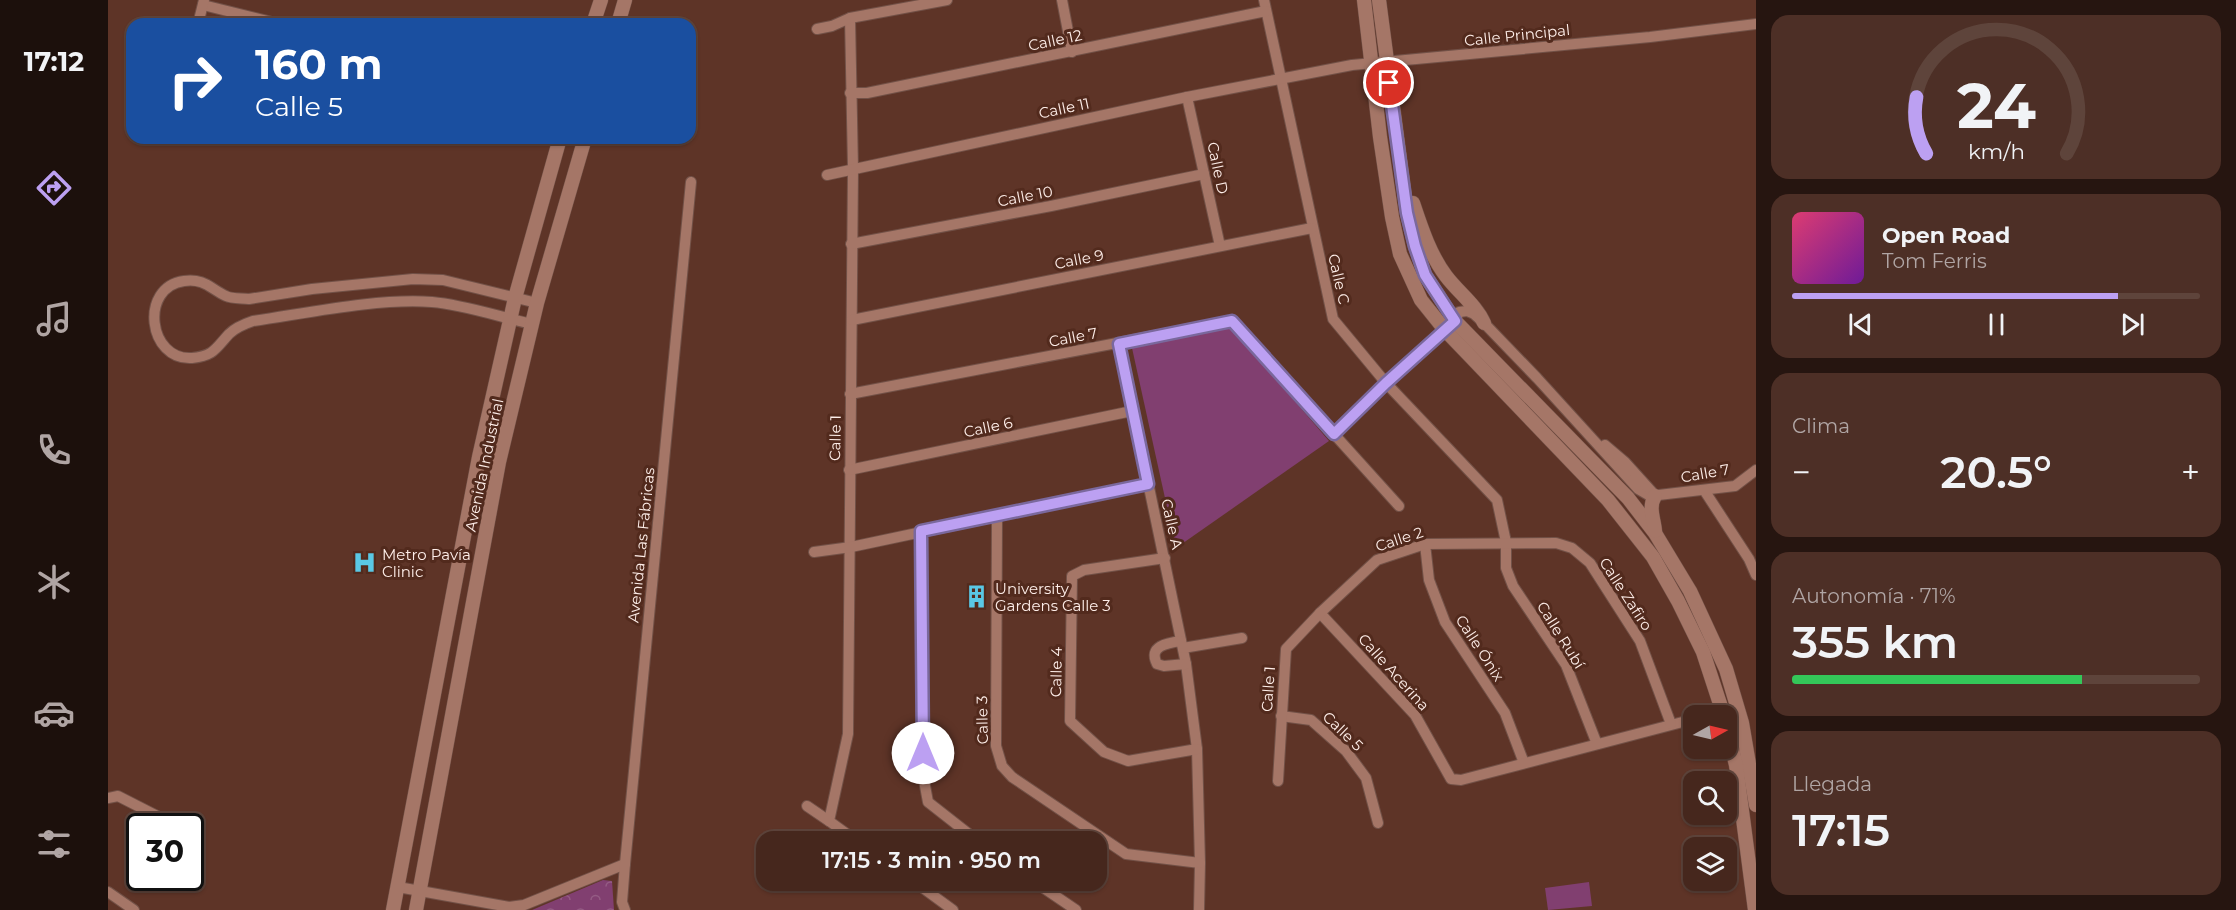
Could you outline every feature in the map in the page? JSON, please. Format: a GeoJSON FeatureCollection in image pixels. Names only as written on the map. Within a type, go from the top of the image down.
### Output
{"type":"FeatureCollection","features":[{"type":"Feature","properties":{"kind":"street"},"geometry":{"type":"LineString","coordinates":[[595,18],[601,0]]}},
{"type":"Feature","properties":{"kind":"street"},"geometry":{"type":"LineString","coordinates":[[620,18],[625,0]]}},
{"type":"Feature","properties":{"kind":"street"},"geometry":{"type":"LineString","coordinates":[[817,29],[832,26],[850,18],[947,0]]}},
{"type":"Feature","properties":{"kind":"street"},"geometry":{"type":"LineString","coordinates":[[1062,0],[1072,52]]}},
{"type":"Feature","properties":{"kind":"street"},"geometry":{"type":"LineString","coordinates":[[1364,0],[1392,217],[1400,254],[1421,300],[1628,498],[1655,533],[1690,591],[1725,669],[1742,723],[1756,805]]}},
{"type":"Feature","properties":{"kind":"street"},"geometry":{"type":"LineString","coordinates":[[1379,0],[1403,182],[1415,246],[1425,275],[1450,326],[1608,500],[1653,557],[1703,652],[1720,705]]}},
{"type":"Feature","properties":{"kind":"street"},"geometry":{"type":"LineString","coordinates":[[200,18],[204,2],[259,18]]}},
{"type":"Feature","properties":{"kind":"street","name":"Calle 12"},"geometry":{"type":"LineString","coordinates":[[850,93],[867,93],[1072,52],[1265,5]]}},
{"type":"Feature","properties":{"kind":"street","name":"Calle C"},"geometry":{"type":"LineString","coordinates":[[1265,5],[1333,319],[1386,383],[1497,500],[1506,542]]}},
{"type":"Feature","properties":{"kind":"street","name":"Calle 1"},"geometry":{"type":"LineString","coordinates":[[829,821],[848,734],[853,169],[850,18]]}},
{"type":"Feature","properties":{"kind":"street","name":"Calle Principal"},"geometry":{"type":"LineString","coordinates":[[1282,78],[1371,63],[1639,38],[1756,24]]}},
{"type":"Feature","properties":{"kind":"street","name":"Calle 11"},"geometry":{"type":"LineString","coordinates":[[827,175],[1282,78]]}},
{"type":"Feature","properties":{"kind":"street","name":"Calle D"},"geometry":{"type":"LineString","coordinates":[[1187,97],[1220,246]]}},
{"type":"Feature","properties":{"kind":"street","name":"Avenida Industrial"},"geometry":{"type":"LineString","coordinates":[[393,910],[479,457],[515,298],[558,144]]}},
{"type":"Feature","properties":{"kind":"street","name":"Avenida Industrial"},"geometry":{"type":"LineString","coordinates":[[416,910],[499,462],[537,303],[583,144]]}},
{"type":"Feature","properties":{"kind":"street","name":"Calle 10"},"geometry":{"type":"LineString","coordinates":[[851,244],[1204,174]]}},
{"type":"Feature","properties":{"kind":"street","name":"Avenida Las Fábricas"},"geometry":{"type":"LineString","coordinates":[[625,910],[622,902],[625,864],[691,182]]}},
{"type":"Feature","properties":{"kind":"street"},"geometry":{"type":"LineString","coordinates":[[1403,182],[1444,274],[1480,314],[1484,323]]}},
{"type":"Feature","properties":{"kind":"street","name":"Calle 9"},"geometry":{"type":"LineString","coordinates":[[852,320],[1312,228]]}},
{"type":"Feature","properties":{"kind":"street"},"geometry":{"type":"LineString","coordinates":[[532,324],[465,307],[434,302],[385,303],[253,321],[238,326],[219,348],[205,355],[190,358],[176,355],[163,345],[155,330],[153,318],[157,301],[166,288],[184,280],[212,286],[227,297],[249,299],[322,288],[413,279],[444,280],[537,303]]}},
{"type":"Feature","properties":{"kind":"street"},"geometry":{"type":"LineString","coordinates":[[1334,434],[1386,383],[1450,326],[1459,312],[1467,311],[1484,323],[1590,434],[1625,462],[1655,496],[1652,500],[1651,511],[1655,533]]}},
{"type":"Feature","properties":{"kind":"street","name":"Calle 7"},"geometry":{"type":"LineString","coordinates":[[850,394],[1232,321],[1399,506]]}},
{"type":"Feature","properties":{"kind":"street","name":"Calle A"},"geometry":{"type":"LineString","coordinates":[[1119,344],[1186,664],[1197,749],[1199,910]]}},
{"type":"Feature","properties":{"kind":"street","name":"Calle 6"},"geometry":{"type":"LineString","coordinates":[[849,471],[1132,411]]}},
{"type":"Feature","properties":{"kind":"street","name":"Calle 7"},"geometry":{"type":"LineString","coordinates":[[1655,496],[1735,486],[1756,470]]}},
{"type":"Feature","properties":{"kind":"street"},"geometry":{"type":"LineString","coordinates":[[814,552],[850,547],[1148,484]]}},
{"type":"Feature","properties":{"kind":"street"},"geometry":{"type":"LineString","coordinates":[[1704,490],[1752,557],[1756,575]]}},
{"type":"Feature","properties":{"kind":"street","name":"Calle 3"},"geometry":{"type":"LineString","coordinates":[[997,517],[996,746],[1002,766],[1012,777],[1126,854],[1200,862]]}},
{"type":"Feature","properties":{"kind":"street"},"geometry":{"type":"LineString","coordinates":[[921,531],[923,775],[928,802],[965,831]]}},
{"type":"Feature","properties":{"kind":"street","name":"Calle 2"},"geometry":{"type":"LineString","coordinates":[[1320,613],[1377,560],[1425,544],[1506,542]]}},
{"type":"Feature","properties":{"kind":"street","name":"Calle Zafiro"},"geometry":{"type":"LineString","coordinates":[[1506,542],[1556,543],[1572,548],[1590,563],[1640,641],[1671,724]]}},
{"type":"Feature","properties":{"kind":"street","name":"Calle Rubí"},"geometry":{"type":"LineString","coordinates":[[1506,542],[1506,568],[1513,586],[1566,665],[1597,744]]}},
{"type":"Feature","properties":{"kind":"street","name":"Calle Ónix"},"geometry":{"type":"LineString","coordinates":[[1425,544],[1429,580],[1444,622],[1505,713],[1524,763]]}},
{"type":"Feature","properties":{"kind":"street","name":"Calle 4"},"geometry":{"type":"LineString","coordinates":[[1165,558],[1083,570],[1072,576],[1070,721],[1104,752],[1128,761],[1197,749]]}},
{"type":"Feature","properties":{"kind":"street","name":"Calle 1"},"geometry":{"type":"LineString","coordinates":[[1278,781],[1286,649],[1320,613]]}},
{"type":"Feature","properties":{"kind":"street","name":"Calle Acerina"},"geometry":{"type":"LineString","coordinates":[[1320,613],[1415,715],[1451,779],[1461,780],[1524,763]]}},
{"type":"Feature","properties":{"kind":"street"},"geometry":{"type":"LineString","coordinates":[[1186,664],[1164,666],[1157,664],[1154,658],[1155,650],[1161,645],[1242,638]]}},
{"type":"Feature","properties":{"kind":"street","name":"Calle 5"},"geometry":{"type":"LineString","coordinates":[[1281,716],[1311,720],[1346,751],[1366,778],[1378,824]]}},
{"type":"Feature","properties":{"kind":"street"},"geometry":{"type":"LineString","coordinates":[[1524,763],[1683,721]]}},
{"type":"Feature","properties":{"kind":"street"},"geometry":{"type":"LineString","coordinates":[[1734,759],[1755,908]]}},
{"type":"Feature","properties":{"kind":"street"},"geometry":{"type":"LineString","coordinates":[[108,798],[118,796],[151,813]]}},
{"type":"Feature","properties":{"kind":"street"},"geometry":{"type":"LineString","coordinates":[[807,806],[843,831]]}},
{"type":"Feature","properties":{"kind":"street"},"geometry":{"type":"LineString","coordinates":[[398,886],[509,907],[524,905],[625,864]]}},
{"type":"Feature","properties":{"kind":"street"},"geometry":{"type":"LineString","coordinates":[[927,891],[953,910]]}},
{"type":"Feature","properties":{"kind":"street"},"geometry":{"type":"LineString","coordinates":[[1048,891],[1076,910]]}},
{"type":"Feature","properties":{"kind":"street"},"geometry":{"type":"LineString","coordinates":[[108,892],[134,910]]}},
{"type":"Feature","properties":{"kind":"green space"},"geometry":{"type":"Polygon","coordinates":[[[1230,326],[1329,441],[1176,548],[1132,348],[1230,326]]]}},
{"type":"Feature","properties":{"kind":"green space"},"geometry":{"type":"Polygon","coordinates":[[[603,880],[612,881],[614,910],[532,910],[603,880]]]}},
{"type":"Feature","properties":{"kind":"green space"},"geometry":{"type":"Polygon","coordinates":[[[1589,882],[1592,906],[1548,910],[1545,888],[1589,882]]]}},
{"type":"Feature","properties":{"kind":"place","name":"Metro Pavía Clinic"},"geometry":{"type":"Point","coordinates":[364,563]}},
{"type":"Feature","properties":{"kind":"place","name":"University Gardens Calle 3"},"geometry":{"type":"Point","coordinates":[977,597]}},
{"type":"Feature","properties":{"kind":"route"},"geometry":{"type":"LineString","coordinates":[[923,753],[921,531],[1148,484],[1119,344],[1232,321],[1334,434],[1455,321],[1425,275],[1415,246],[1407,213],[1389,83]]}}]}
